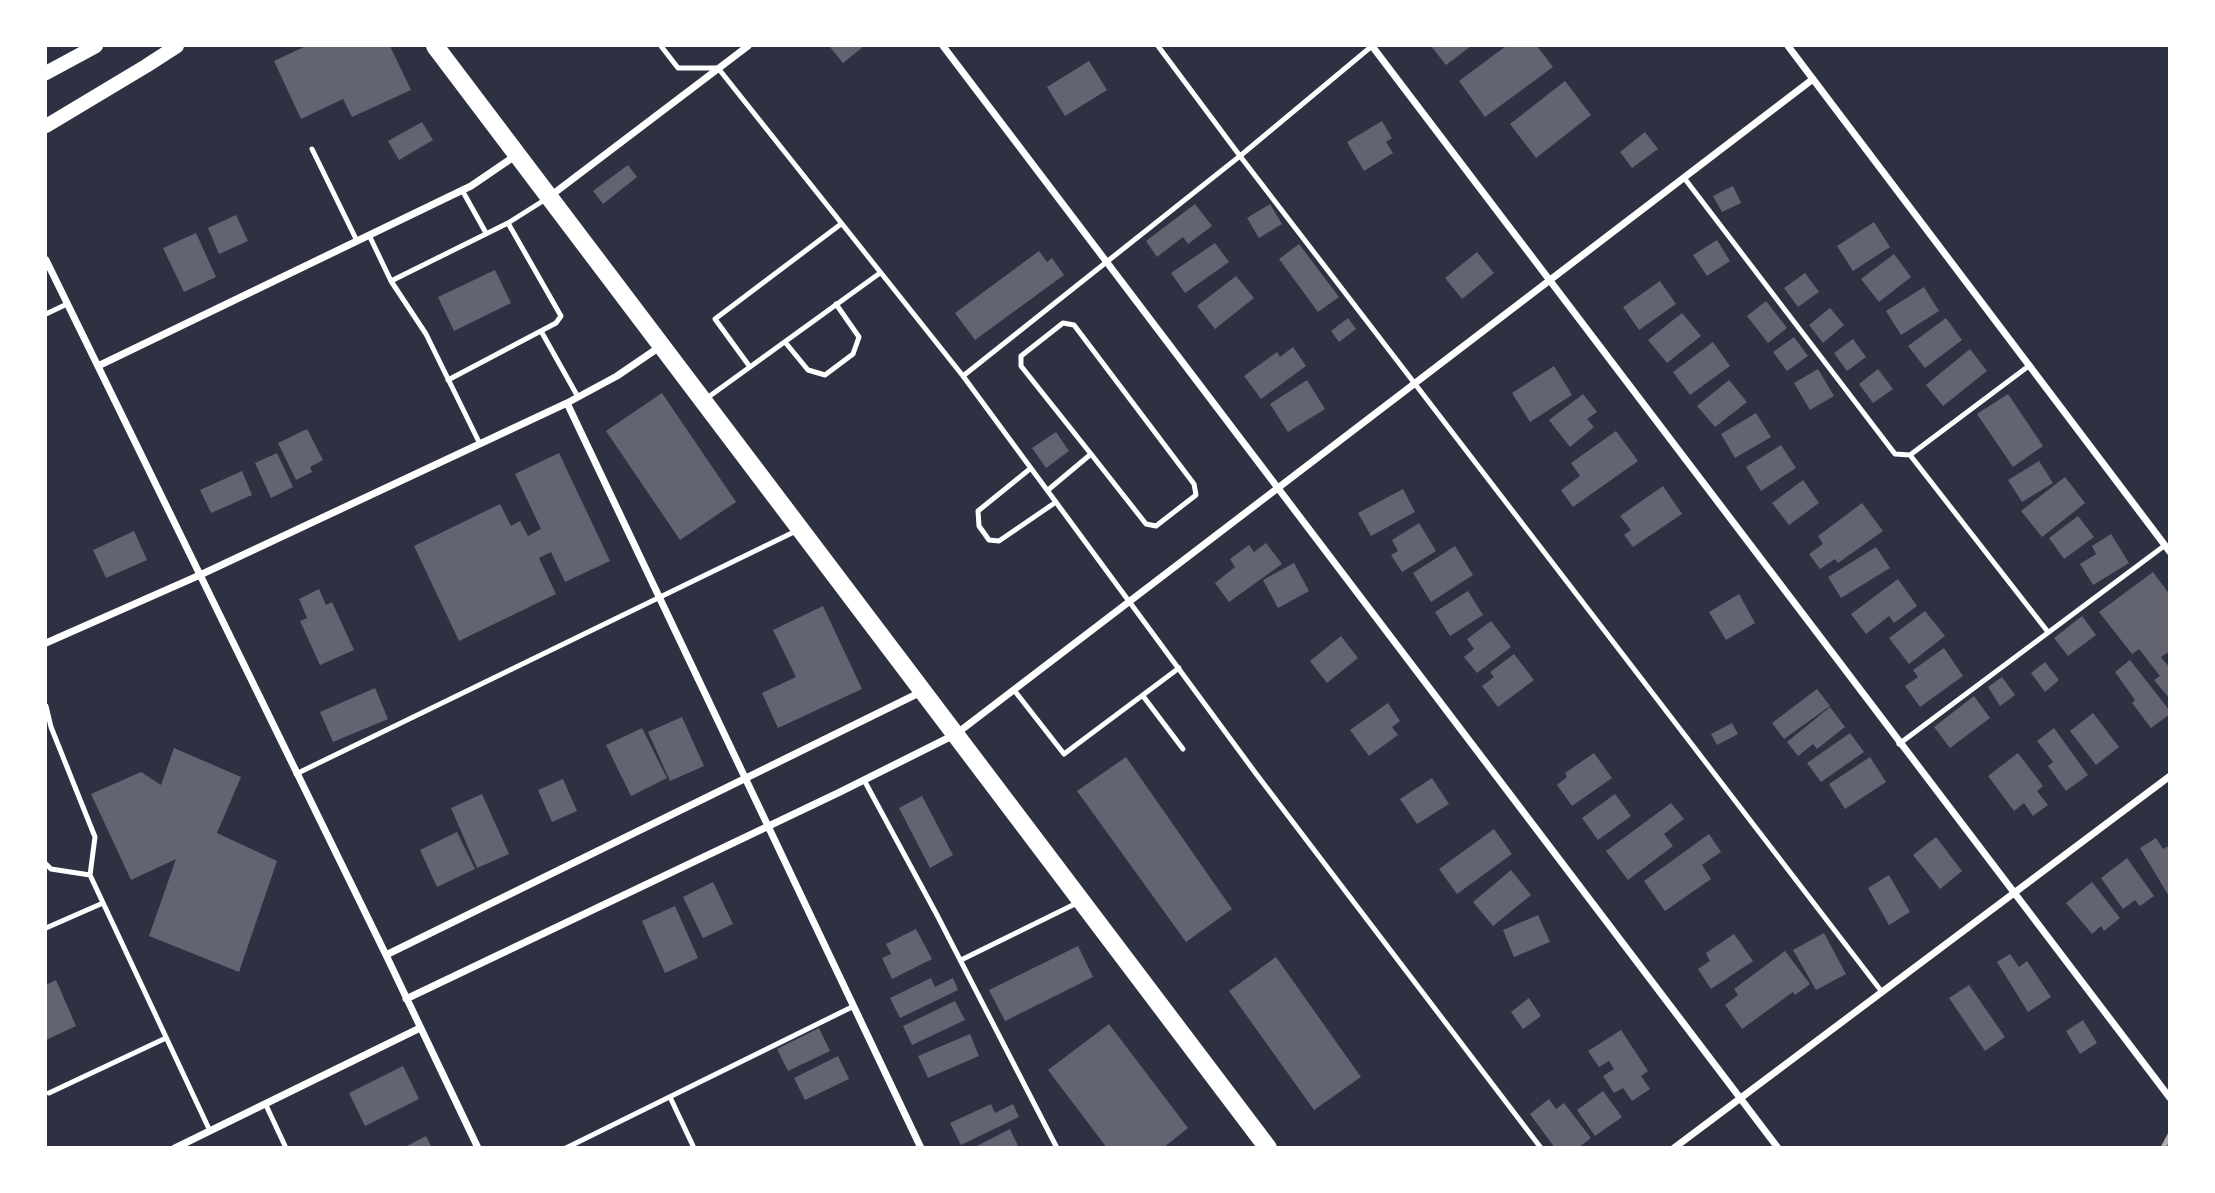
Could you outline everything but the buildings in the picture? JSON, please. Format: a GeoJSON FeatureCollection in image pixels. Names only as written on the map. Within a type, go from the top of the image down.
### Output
{"type":"FeatureCollection","features":[{"type":"Feature","properties":{"kind":"main road"},"geometry":{"type":"LineString","coordinates":[[46,74],[96,46]]}},
{"type":"Feature","properties":{"kind":"main road"},"geometry":{"type":"LineString","coordinates":[[46,126],[177,46]]}},
{"type":"Feature","properties":{"kind":"main road"},"geometry":{"type":"LineString","coordinates":[[435,46],[1268,1147]]}},
{"type":"Feature","properties":{"kind":"street"},"geometry":{"type":"LineString","coordinates":[[549,198],[748,46]]}},
{"type":"Feature","properties":{"kind":"street"},"geometry":{"type":"LineString","coordinates":[[943,46],[1778,1147]]}},
{"type":"Feature","properties":{"kind":"street"},"geometry":{"type":"LineString","coordinates":[[1372,46],[2169,1098]]}},
{"type":"Feature","properties":{"kind":"street"},"geometry":{"type":"LineString","coordinates":[[1788,46],[2167,549]]}},
{"type":"Feature","properties":{"kind":"street"},"geometry":{"type":"LineString","coordinates":[[406,999],[956,734],[1813,79]]}},
{"type":"Feature","properties":{"kind":"street"},"geometry":{"type":"LineString","coordinates":[[98,366],[462,190],[516,156]]}},
{"type":"Feature","properties":{"kind":"street"},"geometry":{"type":"LineString","coordinates":[[46,260],[478,1147]]}},
{"type":"Feature","properties":{"kind":"street"},"geometry":{"type":"LineString","coordinates":[[46,643],[200,575],[567,403],[617,376],[661,345]]}},
{"type":"Feature","properties":{"kind":"street"},"geometry":{"type":"LineString","coordinates":[[567,403],[921,1147]]}},
{"type":"Feature","properties":{"kind":"street"},"geometry":{"type":"LineString","coordinates":[[386,955],[923,691]]}},
{"type":"Feature","properties":{"kind":"street"},"geometry":{"type":"LineString","coordinates":[[1674,1147],[2169,776]]}},
{"type":"Feature","properties":{"kind":"street"},"geometry":{"type":"LineString","coordinates":[[175,1147],[420,1028]]}},
{"type":"Feature","properties":{"kind":"lane"},"geometry":{"type":"LineString","coordinates":[[661,46],[678,68],[718,68],[963,376],[1257,775],[1541,1147]]}},
{"type":"Feature","properties":{"kind":"lane"},"geometry":{"type":"LineString","coordinates":[[1158,46],[1882,992]]}},
{"type":"Feature","properties":{"kind":"lane"},"geometry":{"type":"LineString","coordinates":[[963,376],[1108,263],[1372,46]]}},
{"type":"Feature","properties":{"kind":"lane"},"geometry":{"type":"LineString","coordinates":[[312,149],[357,241]]}},
{"type":"Feature","properties":{"kind":"lane"},"geometry":{"type":"LineString","coordinates":[[1685,179],[1895,454],[1910,455],[2030,365]]}},
{"type":"Feature","properties":{"kind":"lane"},"geometry":{"type":"LineString","coordinates":[[462,190],[486,233]]}},
{"type":"Feature","properties":{"kind":"lane"},"geometry":{"type":"LineString","coordinates":[[391,281],[508,223],[549,198]]}},
{"type":"Feature","properties":{"kind":"lane"},"geometry":{"type":"LineString","coordinates":[[448,380],[556,323],[561,316],[508,223]]}},
{"type":"Feature","properties":{"kind":"lane"},"geometry":{"type":"LineString","coordinates":[[750,367],[715,319],[841,224]]}},
{"type":"Feature","properties":{"kind":"lane"},"geometry":{"type":"LineString","coordinates":[[369,235],[391,281],[426,334],[480,444]]}},
{"type":"Feature","properties":{"kind":"lane"},"geometry":{"type":"LineString","coordinates":[[703,401],[880,272]]}},
{"type":"Feature","properties":{"kind":"lane"},"geometry":{"type":"LineString","coordinates":[[46,314],[66,304]]}},
{"type":"Feature","properties":{"kind":"lane"},"geometry":{"type":"LineString","coordinates":[[785,342],[807,370],[825,375],[853,354],[859,337],[836,304]]}},
{"type":"Feature","properties":{"kind":"lane"},"geometry":{"type":"LineString","coordinates":[[1063,324],[1073,326],[1194,484],[1196,495],[1156,526],[1146,524],[1091,454],[1021,366],[1021,356],[1063,324]]}},
{"type":"Feature","properties":{"kind":"lane"},"geometry":{"type":"LineString","coordinates":[[541,331],[578,397]]}},
{"type":"Feature","properties":{"kind":"lane"},"geometry":{"type":"LineString","coordinates":[[1048,489],[1091,454]]}},
{"type":"Feature","properties":{"kind":"lane"},"geometry":{"type":"LineString","coordinates":[[1910,455],[2048,632]]}},
{"type":"Feature","properties":{"kind":"lane"},"geometry":{"type":"LineString","coordinates":[[1031,468],[978,512],[979,526],[989,540],[999,541],[1056,502]]}},
{"type":"Feature","properties":{"kind":"lane"},"geometry":{"type":"LineString","coordinates":[[296,774],[799,530]]}},
{"type":"Feature","properties":{"kind":"lane"},"geometry":{"type":"LineString","coordinates":[[1899,744],[2048,632],[2167,549]]}},
{"type":"Feature","properties":{"kind":"lane"},"geometry":{"type":"LineString","coordinates":[[1014,690],[1064,754],[1179,668]]}},
{"type":"Feature","properties":{"kind":"lane"},"geometry":{"type":"LineString","coordinates":[[1143,696],[1183,749]]}},
{"type":"Feature","properties":{"kind":"lane"},"geometry":{"type":"LineString","coordinates":[[46,710],[94,837],[90,875],[210,1130]]}},
{"type":"Feature","properties":{"kind":"lane"},"geometry":{"type":"LineString","coordinates":[[864,780],[1057,1147]]}},
{"type":"Feature","properties":{"kind":"lane"},"geometry":{"type":"LineString","coordinates":[[46,864],[51,869],[90,875]]}},
{"type":"Feature","properties":{"kind":"lane"},"geometry":{"type":"LineString","coordinates":[[961,960],[1083,901]]}},
{"type":"Feature","properties":{"kind":"lane"},"geometry":{"type":"LineString","coordinates":[[46,928],[103,903]]}},
{"type":"Feature","properties":{"kind":"lane"},"geometry":{"type":"LineString","coordinates":[[566,1147],[854,1006]]}},
{"type":"Feature","properties":{"kind":"lane"},"geometry":{"type":"LineString","coordinates":[[49,1093],[166,1038]]}},
{"type":"Feature","properties":{"kind":"lane"},"geometry":{"type":"LineString","coordinates":[[670,1097],[694,1147]]}},
{"type":"Feature","properties":{"kind":"lane"},"geometry":{"type":"LineString","coordinates":[[265,1103],[286,1147]]}},
{"type":"Feature","properties":{"kind":"railway"},"geometry":{"type":"LineString","coordinates":[[2163,1148],[2170,1135]]}}]}
